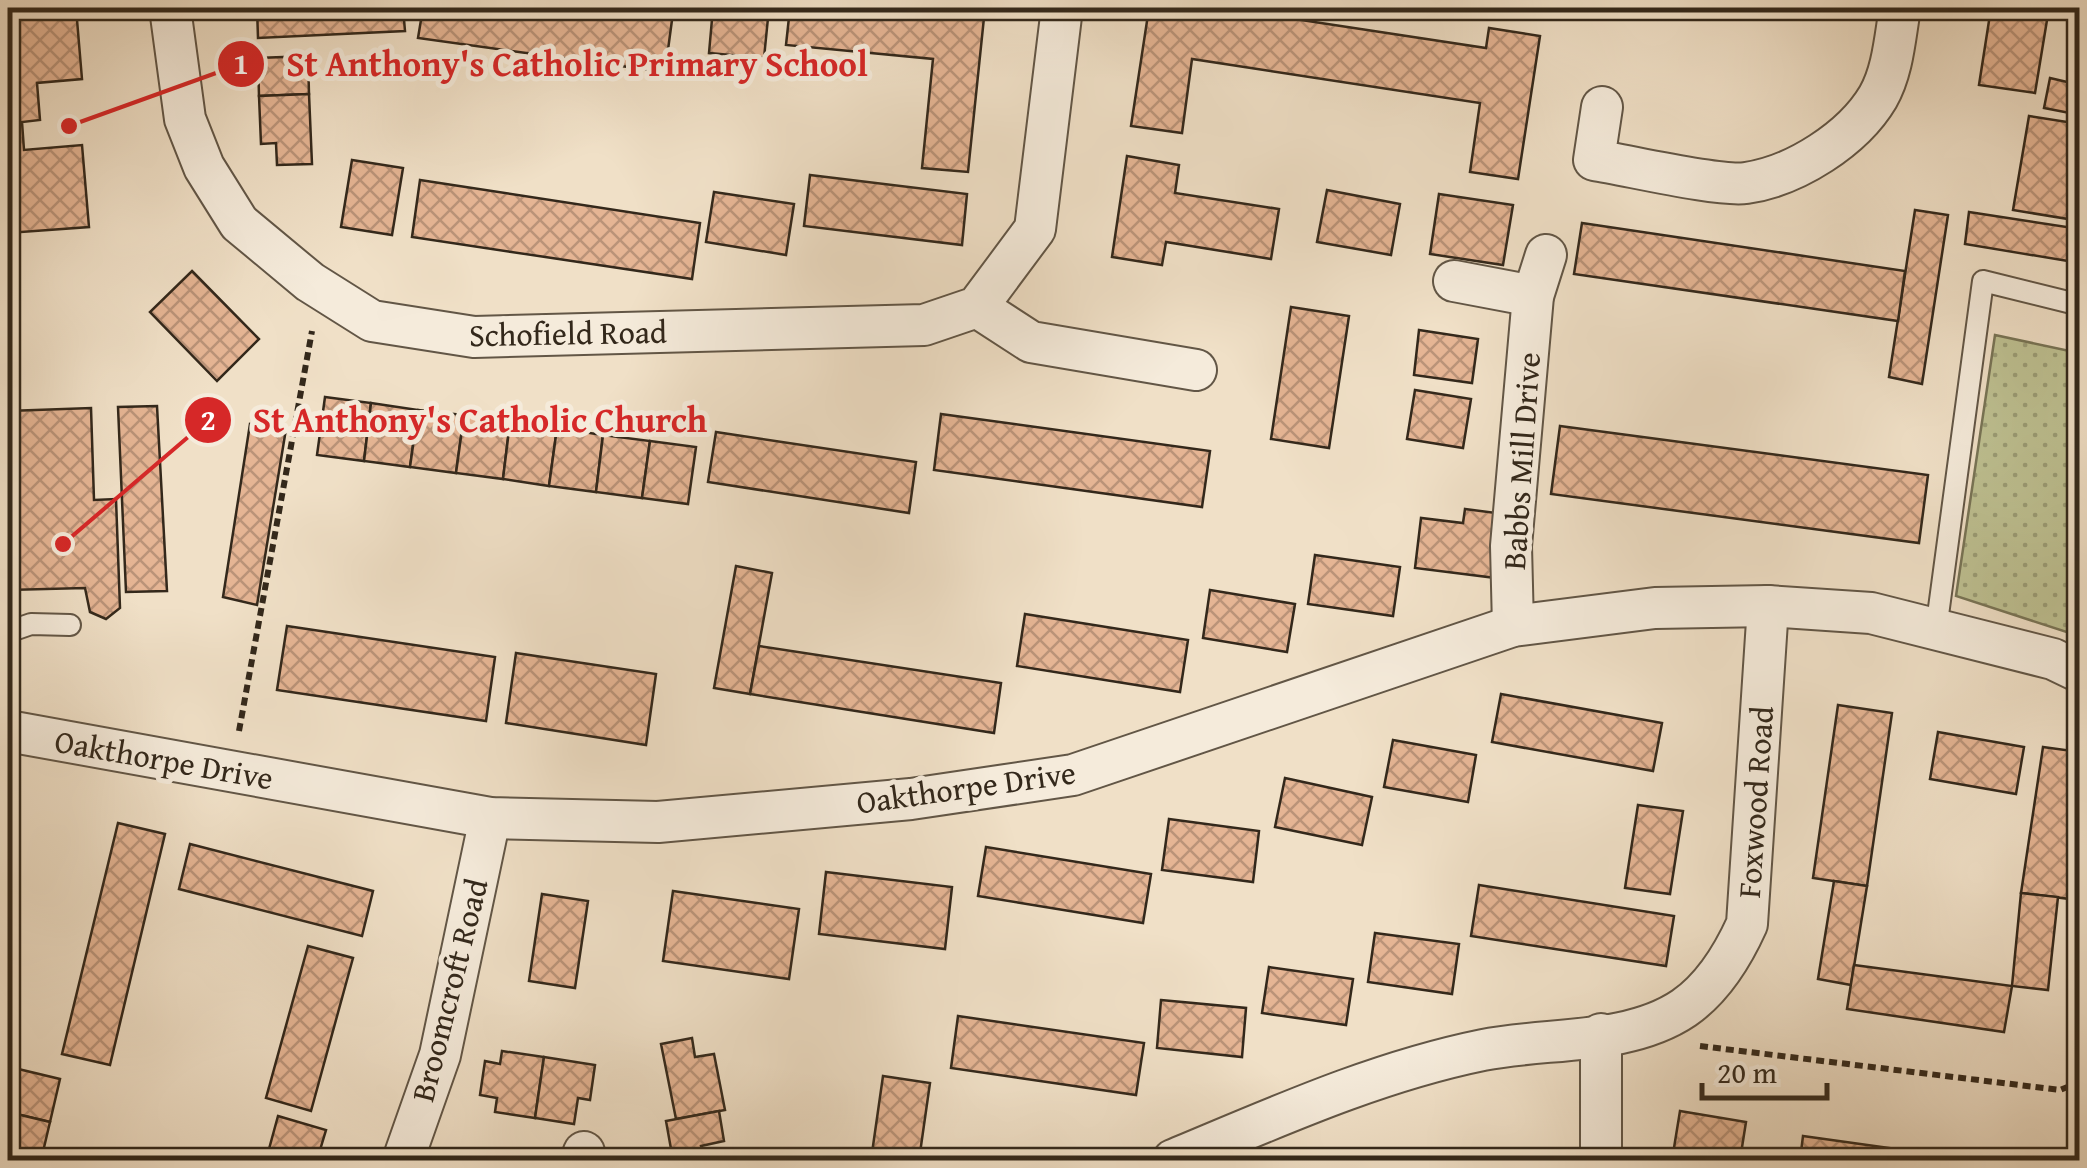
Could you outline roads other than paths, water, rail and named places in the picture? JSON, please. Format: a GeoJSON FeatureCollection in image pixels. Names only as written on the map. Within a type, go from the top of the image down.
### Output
{"type":"FeatureCollection","features":[{"type":"Feature","properties":{"kind":"street","name":"Schofield Road"},"geometry":{"type":"LineString","coordinates":[[170,8],[186,119],[204,167],[239,223],[330,294],[372,321],[474,337],[924,325],[977,307]]}},
{"type":"Feature","properties":{"kind":"street"},"geometry":{"type":"LineString","coordinates":[[1062,8],[1035,229],[977,307],[1030,342],[1196,370]]}},
{"type":"Feature","properties":{"kind":"street"},"geometry":{"type":"LineString","coordinates":[[1602,107],[1594,160],[1744,184],[1792,168],[1832,146],[1860,119],[1878,96],[1891,62],[1900,8]]}},
{"type":"Feature","properties":{"kind":"street","name":"Babbs Mill Drive"},"geometry":{"type":"LineString","coordinates":[[1513,626],[1511,546],[1533,296],[1546,255]]}},
{"type":"Feature","properties":{"kind":"street"},"geometry":{"type":"LineString","coordinates":[[1454,281],[1533,296]]}},
{"type":"Feature","properties":{"kind":"street","name":"Oakthorpe Drive"},"geometry":{"type":"LineString","coordinates":[[9,739],[232,771],[490,818],[658,822],[911,799],[1072,776],[1513,626],[1655,608],[1768,606],[1871,613],[2053,659],[2080,672]]}},
{"type":"Feature","properties":{"kind":"street","name":"Foxwood Road"},"geometry":{"type":"LineString","coordinates":[[1173,1160],[1368,1081],[1483,1050],[1646,1026],[1684,1008],[1730,960],[1747,924],[1768,606]]}},
{"type":"Feature","properties":{"kind":"street","name":"Broomcroft Road"},"geometry":{"type":"LineString","coordinates":[[403,1160],[440,1055],[490,818]]}},
{"type":"Feature","properties":{"kind":"street"},"geometry":{"type":"LineString","coordinates":[[1601,1034],[1601,1160]]}},
{"type":"Feature","properties":{"kind":"lane"},"geometry":{"type":"LineString","coordinates":[[1936,630],[1983,281],[2080,305]]}},
{"type":"Feature","properties":{"kind":"lane"},"geometry":{"type":"LineString","coordinates":[[8,632],[30,624],[70,626]]}},
{"type":"Feature","properties":{"kind":"place","name":"St Anthony's Catholic Primary School"},"geometry":{"type":"Point","coordinates":[69,126]}},
{"type":"Feature","properties":{"kind":"place","name":"St Anthony's Catholic Church"},"geometry":{"type":"Point","coordinates":[63,544]}}]}
